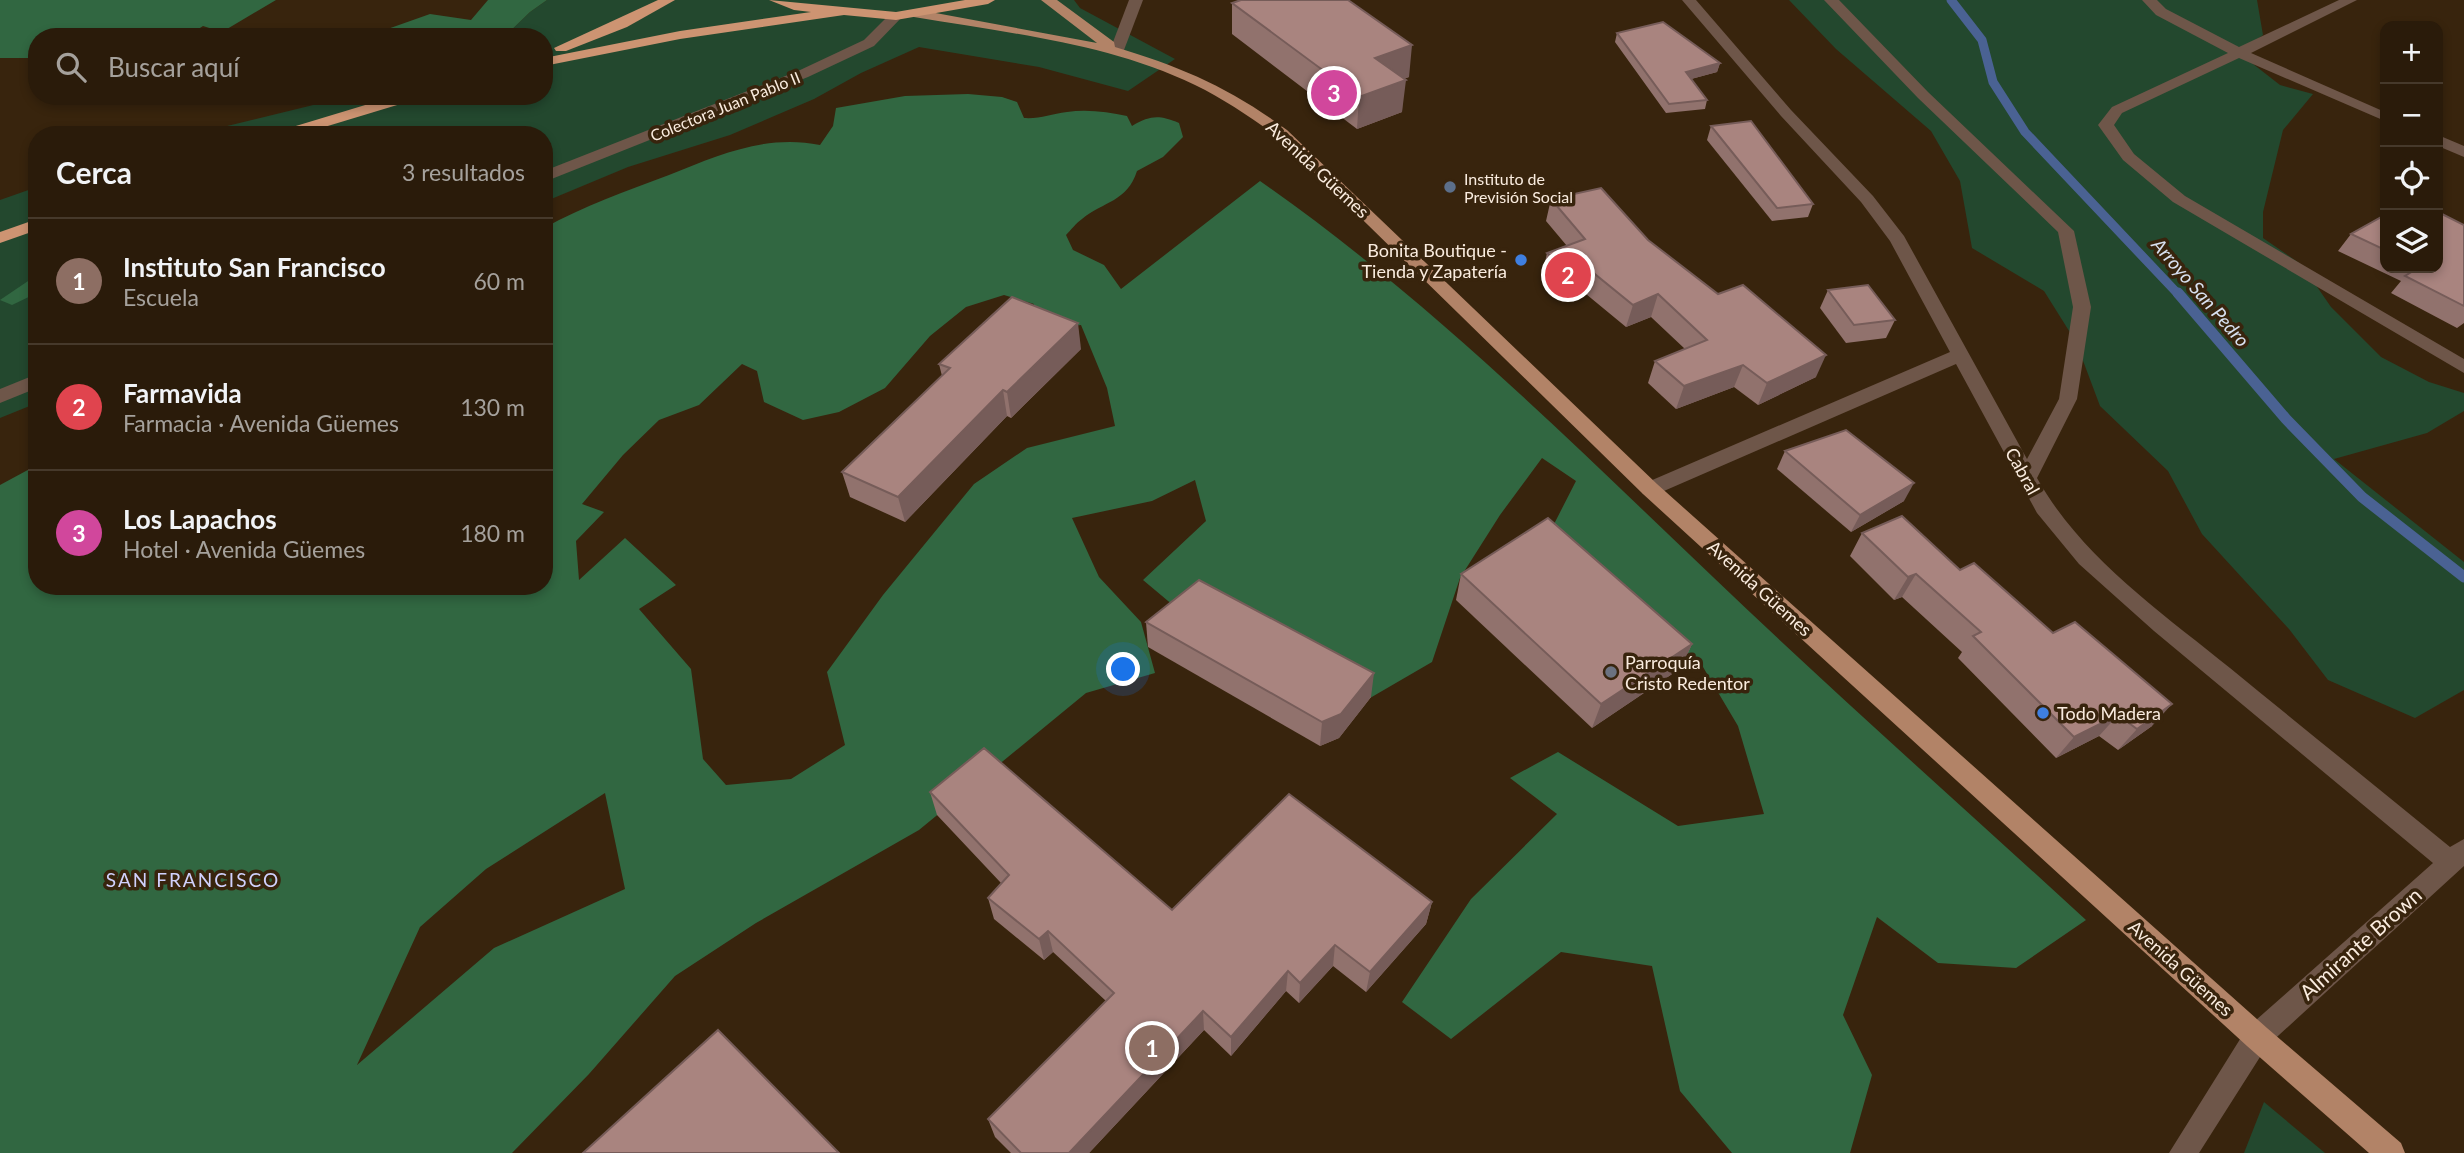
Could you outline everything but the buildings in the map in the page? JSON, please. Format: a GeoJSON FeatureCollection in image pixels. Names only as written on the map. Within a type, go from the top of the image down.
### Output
{"type":"FeatureCollection","features":[{"type":"Feature","properties":{"kind":"highway"},"geometry":{"type":"LineString","coordinates":[[553,51],[622,24],[668,0]]}},
{"type":"Feature","properties":{"kind":"highway"},"geometry":{"type":"LineString","coordinates":[[776,0],[799,7],[896,16],[988,0]]}},
{"type":"Feature","properties":{"kind":"highway"},"geometry":{"type":"LineString","coordinates":[[553,60],[680,35],[841,12]]}},
{"type":"Feature","properties":{"kind":"highway"},"geometry":{"type":"LineString","coordinates":[[311,126],[382,105]]}},
{"type":"Feature","properties":{"kind":"highway"},"geometry":{"type":"LineString","coordinates":[[0,238],[28,227]]}},
{"type":"Feature","properties":{"kind":"main road","name":"Avenida Güemes"},"geometry":{"type":"LineString","coordinates":[[1048,0],[1116,50]]}},
{"type":"Feature","properties":{"kind":"main road","name":"Avenida Güemes"},"geometry":{"type":"LineString","coordinates":[[914,13],[1116,50],[1210,85],[1256,111],[1282,133],[1650,489],[2257,1037],[2391,1153]]}},
{"type":"Feature","properties":{"kind":"street"},"geometry":{"type":"LineString","coordinates":[[1116,50],[1136,0]]}},
{"type":"Feature","properties":{"kind":"street","name":"Cabral"},"geometry":{"type":"LineString","coordinates":[[1689,0],[1786,113],[1867,199],[1898,240],[2044,508],[2086,558],[2162,625],[2457,856]]}},
{"type":"Feature","properties":{"kind":"street"},"geometry":{"type":"LineString","coordinates":[[1831,0],[1923,95],[2066,231],[2082,307],[2068,399],[2027,479]]}},
{"type":"Feature","properties":{"kind":"street"},"geometry":{"type":"LineString","coordinates":[[2149,0],[2161,12],[2239,53],[2380,115]]}},
{"type":"Feature","properties":{"kind":"street"},"geometry":{"type":"LineString","coordinates":[[2350,0],[2117,110],[2106,125],[2115,144],[2137,167],[2179,199],[2464,367]]}},
{"type":"Feature","properties":{"kind":"street","name":"Colectora Juan Pablo II"},"geometry":{"type":"LineString","coordinates":[[553,173],[803,74],[869,43],[896,16]]}},
{"type":"Feature","properties":{"kind":"street"},"geometry":{"type":"LineString","coordinates":[[2443,142],[2464,152]]}},
{"type":"Feature","properties":{"kind":"street"},"geometry":{"type":"LineString","coordinates":[[1650,489],[1959,355]]}},
{"type":"Feature","properties":{"kind":"street"},"geometry":{"type":"LineString","coordinates":[[0,397],[28,384]]}},
{"type":"Feature","properties":{"kind":"street","name":"Almirante Brown"},"geometry":{"type":"LineString","coordinates":[[2183,1153],[2257,1037],[2457,856]]}},
{"type":"Feature","properties":{"kind":"green space"},"geometry":{"type":"Polygon","coordinates":[[[0,0],[276,0],[229,28],[28,28],[28,58],[0,58],[0,0]]]}},
{"type":"Feature","properties":{"kind":"green space"},"geometry":{"type":"Polygon","coordinates":[[[488,0],[547,0],[513,28],[390,28],[430,14],[471,20],[488,0]]]}},
{"type":"Feature","properties":{"kind":"green space"},"geometry":{"type":"Polygon","coordinates":[[[547,0],[1074,0],[1080,8],[1175,59],[1128,91],[1039,67],[919,47],[861,73],[814,99],[730,135],[628,167],[553,198],[553,126],[227,126],[313,105],[553,105],[553,28],[513,28],[547,0]]]}},
{"type":"Feature","properties":{"kind":"green space"},"geometry":{"type":"Polygon","coordinates":[[[1789,0],[2257,0],[2263,35],[2239,53],[2280,85],[2313,94],[2283,130],[2263,212],[2263,238],[2302,265],[2331,307],[2381,357],[2429,382],[2464,393],[2464,411],[2427,433],[2334,459],[2464,562],[2464,690],[2415,718],[2328,680],[2289,629],[2202,534],[2168,471],[2100,406],[2076,342],[2044,291],[1972,248],[1960,181],[1931,131],[1836,49],[1789,0]]]}},
{"type":"Feature","properties":{"kind":"green space"},"geometry":{"type":"Polygon","coordinates":[[[968,94],[1002,97],[1017,102],[1024,118],[1090,111],[1127,116],[1132,126],[1155,117],[1179,123],[1183,137],[1163,157],[1137,171],[1133,181],[1121,195],[1090,213],[1066,235],[1073,250],[1104,265],[1121,289],[1260,181],[1380,272],[1494,370],[1805,664],[2086,920],[2016,968],[1938,963],[1877,917],[1843,1015],[1872,1075],[1850,1153],[1732,1153],[1680,1091],[1652,966],[1561,952],[1451,1039],[1402,1002],[1471,899],[1557,814],[1510,778],[1558,752],[1678,826],[1764,814],[1738,726],[1703,667],[1552,528],[1576,481],[1542,458],[1500,515],[1460,578],[1432,662],[1358,705],[1180,611],[1143,580],[1206,521],[1195,480],[1152,501],[1072,518],[1099,577],[1141,622],[1155,673],[1086,693],[919,830],[756,923],[675,976],[589,1074],[512,1153],[0,1153],[0,485],[28,470],[28,595],[553,595],[553,224],[605,199],[743,148],[781,142],[820,145],[833,126],[836,108],[905,96],[968,94]],[[1004,295],[966,307],[930,336],[885,388],[839,412],[803,420],[764,402],[757,371],[742,364],[699,405],[659,420],[623,455],[582,504],[604,512],[576,541],[579,580],[625,538],[676,585],[639,609],[691,669],[703,759],[726,785],[791,779],[845,745],[827,672],[883,595],[974,484],[1027,448],[1115,426],[1107,388],[1081,325],[1030,331],[1034,304],[1004,295]],[[605,793],[486,869],[420,927],[357,1065],[494,948],[625,889],[605,793]]]}},
{"type":"Feature","properties":{"kind":"green space"},"geometry":{"type":"Polygon","coordinates":[[[28,190],[28,407],[0,418],[0,200],[28,190]]]}},
{"type":"Feature","properties":{"kind":"green space"},"geometry":{"type":"Polygon","coordinates":[[[28,281],[28,297],[12,305],[0,300],[28,281]]]}},
{"type":"Feature","properties":{"kind":"green space"},"geometry":{"type":"Polygon","coordinates":[[[2264,1102],[2325,1153],[2244,1153],[2264,1102]]]}},
{"type":"Feature","properties":{"kind":"waterway","name":"Arroyo San Pedro"},"geometry":{"type":"LineString","coordinates":[[1951,0],[1982,40],[1993,82],[2025,132],[2179,295]]}},
{"type":"Feature","properties":{"kind":"waterway","name":"Arroyo San Pedro"},"geometry":{"type":"LineString","coordinates":[[2178,293],[2286,419],[2362,497],[2464,577]]}},
{"type":"Feature","properties":{"kind":"place","name":"Los Lapachos"},"geometry":{"type":"Point","coordinates":[1334,93]}},
{"type":"Feature","properties":{"kind":"place","name":"Instituto de Previsión Social"},"geometry":{"type":"Point","coordinates":[1450,187]}},
{"type":"Feature","properties":{"kind":"place","name":"Bonita Boutique - Tienda y Zapatería"},"geometry":{"type":"Point","coordinates":[1521,260]}},
{"type":"Feature","properties":{"kind":"place","name":"Farmavida"},"geometry":{"type":"Point","coordinates":[1568,275]}},
{"type":"Feature","properties":{"kind":"place","name":"Parroquía Cristo Redentor"},"geometry":{"type":"Point","coordinates":[1611,672]}},
{"type":"Feature","properties":{"kind":"place","name":"Todo Madera"},"geometry":{"type":"Point","coordinates":[2043,713]}},
{"type":"Feature","properties":{"kind":"place","name":"Instituto San Francisco"},"geometry":{"type":"Point","coordinates":[1152,1048]}},
{"type":"Feature","properties":{"kind":"district","name":"SAN FRANCISCO"},"geometry":{"type":"Point","coordinates":[193,879]}}]}
